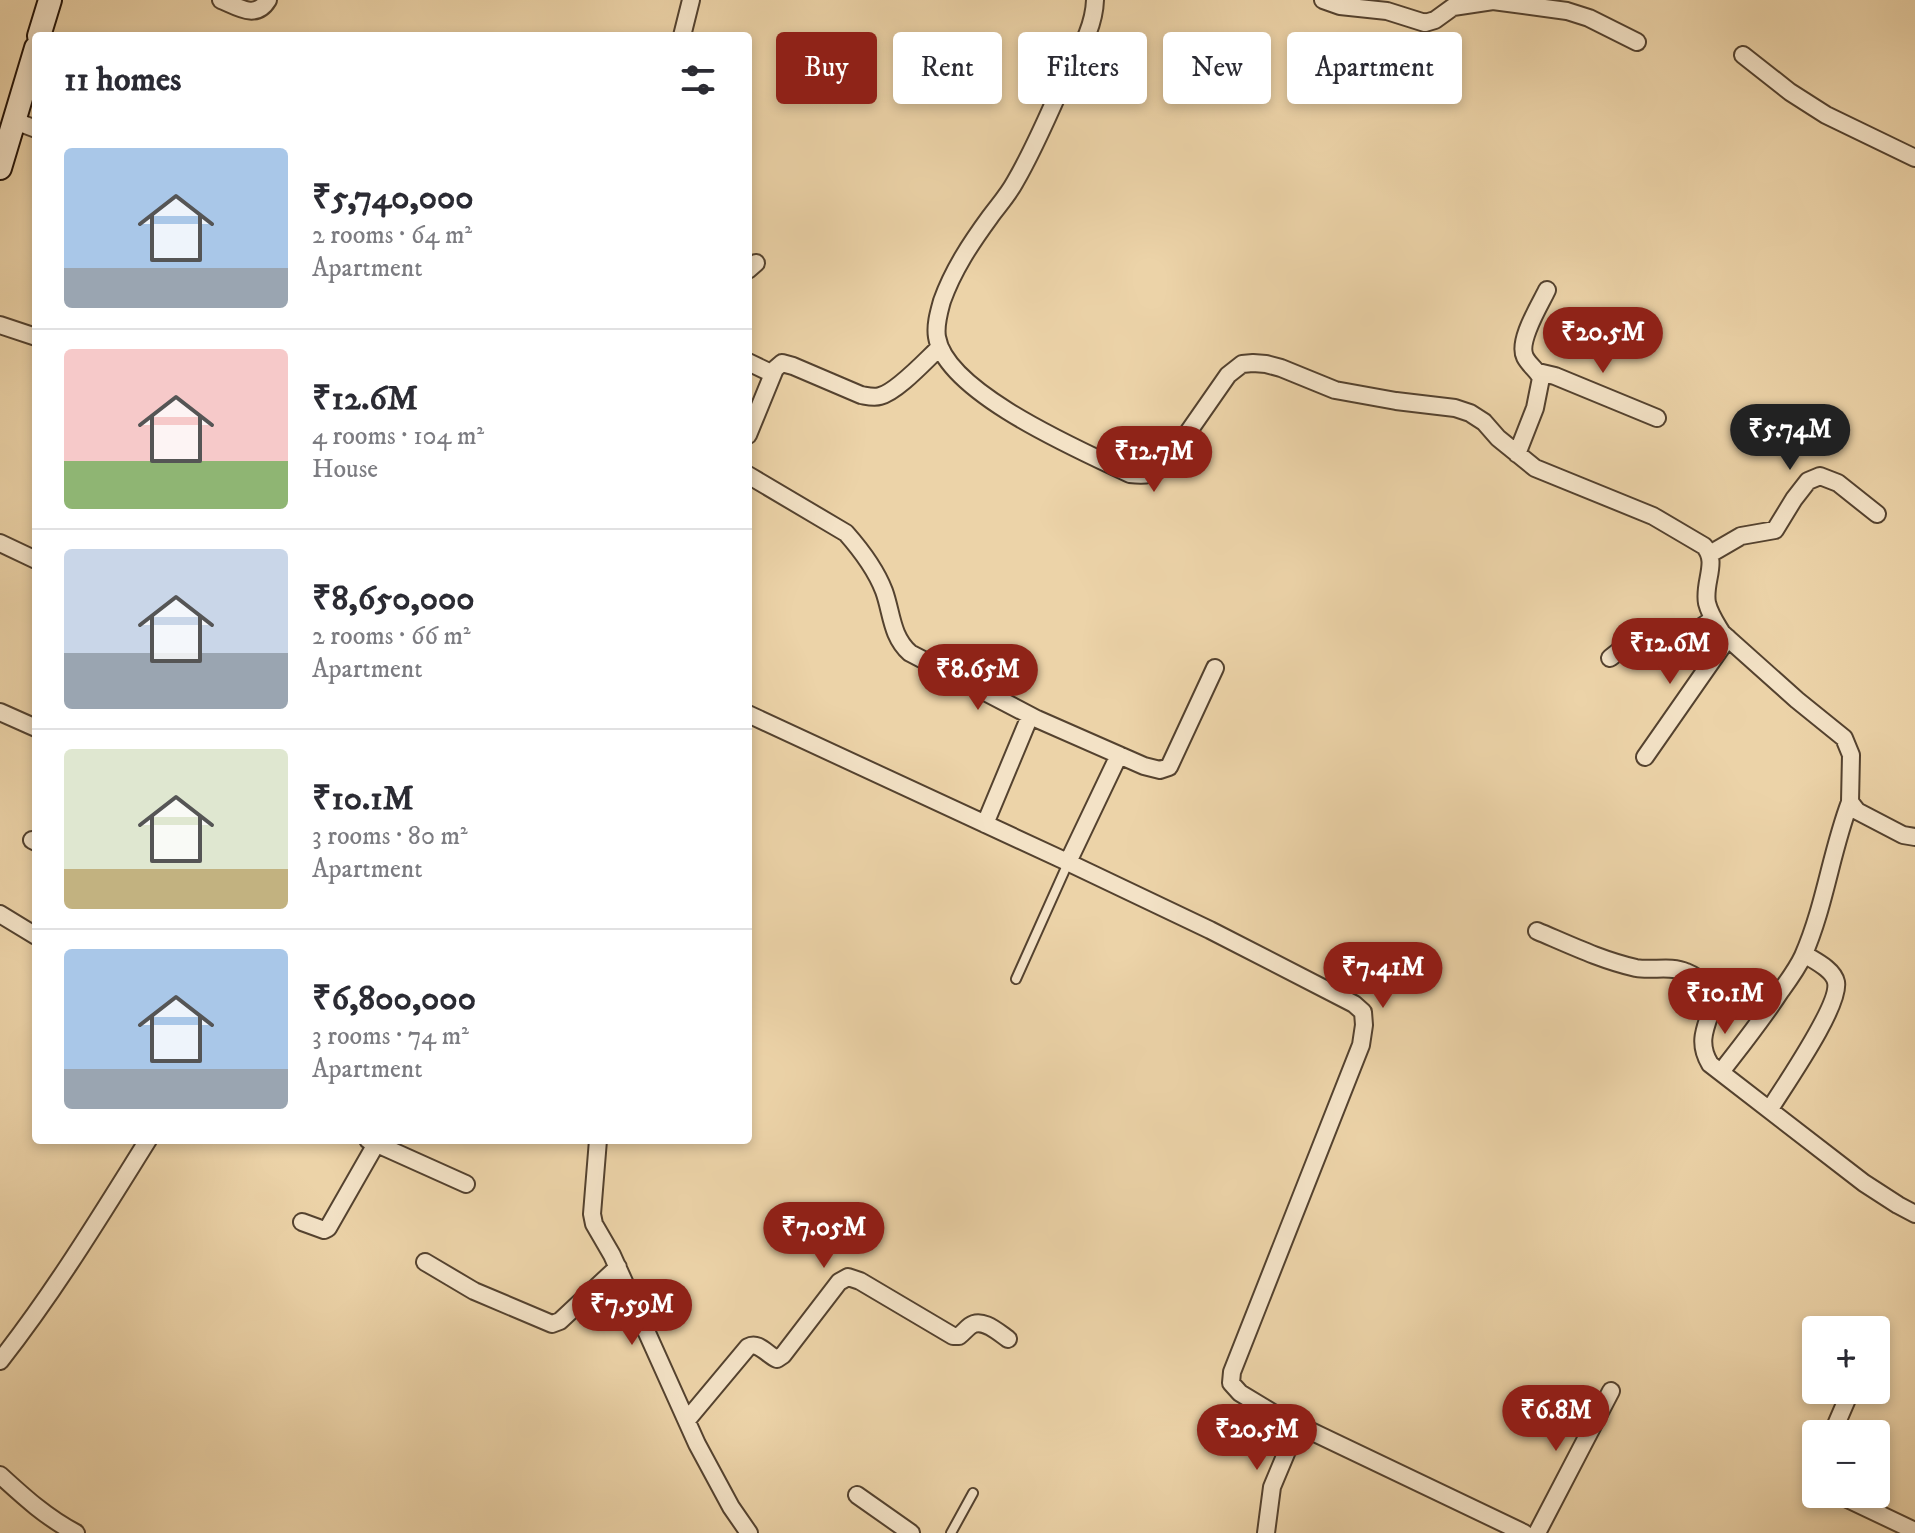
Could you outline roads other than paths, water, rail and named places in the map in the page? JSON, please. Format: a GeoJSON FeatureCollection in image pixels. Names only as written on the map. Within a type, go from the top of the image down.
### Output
{"type":"FeatureCollection","features":[{"type":"Feature","properties":{"kind":"main road"},"geometry":{"type":"LineString","coordinates":[[40,32],[50,0]]}},
{"type":"Feature","properties":{"kind":"main road"},"geometry":{"type":"LineString","coordinates":[[0,168],[25,125],[32,76]]}},
{"type":"Feature","properties":{"kind":"street"},"geometry":{"type":"LineString","coordinates":[[221,0],[249,11],[261,9],[268,0]]}},
{"type":"Feature","properties":{"kind":"street"},"geometry":{"type":"LineString","coordinates":[[683,32],[691,0]]}},
{"type":"Feature","properties":{"kind":"street"},"geometry":{"type":"LineString","coordinates":[[1095,0],[1090,29],[1035,146],[948,284],[938,315],[940,347],[966,380],[1007,410],[1130,474],[1145,476],[1157,473],[1228,375],[1242,364],[1253,363],[1281,368],[1335,390],[1464,410],[1484,422],[1528,464],[1653,516],[1704,546],[1712,559],[1707,602],[1713,619],[1728,638],[1844,738],[1851,755],[1850,802],[1838,833],[1829,877],[1804,954],[1773,1003],[1721,1072]]}},
{"type":"Feature","properties":{"kind":"street"},"geometry":{"type":"LineString","coordinates":[[1323,0],[1340,6],[1387,11],[1425,23],[1453,7],[1493,1],[1567,11],[1589,18],[1637,42]]}},
{"type":"Feature","properties":{"kind":"street"},"geometry":{"type":"LineString","coordinates":[[1743,55],[1790,92],[1826,115],[1915,158]]}},
{"type":"Feature","properties":{"kind":"street"},"geometry":{"type":"LineString","coordinates":[[1517,454],[1535,408],[1541,378],[1522,348],[1547,290]]}},
{"type":"Feature","properties":{"kind":"street"},"geometry":{"type":"LineString","coordinates":[[0,325],[32,336]]}},
{"type":"Feature","properties":{"kind":"street"},"geometry":{"type":"LineString","coordinates":[[752,425],[779,365],[787,363],[861,395],[881,396],[897,387],[940,347]]}},
{"type":"Feature","properties":{"kind":"street"},"geometry":{"type":"LineString","coordinates":[[752,364],[773,374]]}},
{"type":"Feature","properties":{"kind":"street"},"geometry":{"type":"LineString","coordinates":[[1538,372],[1657,418]]}},
{"type":"Feature","properties":{"kind":"street"},"geometry":{"type":"LineString","coordinates":[[1710,554],[1741,536],[1775,530],[1808,481],[1820,476],[1838,483],[1877,514]]}},
{"type":"Feature","properties":{"kind":"street"},"geometry":{"type":"LineString","coordinates":[[752,477],[846,533],[883,587],[892,624],[910,653],[1030,716],[1154,770],[1169,767],[1215,668]]}},
{"type":"Feature","properties":{"kind":"street"},"geometry":{"type":"LineString","coordinates":[[0,543],[32,558]]}},
{"type":"Feature","properties":{"kind":"street"},"geometry":{"type":"LineString","coordinates":[[1610,658],[1631,641],[1652,638],[1677,641],[1713,619]]}},
{"type":"Feature","properties":{"kind":"street"},"geometry":{"type":"LineString","coordinates":[[1645,757],[1728,638]]}},
{"type":"Feature","properties":{"kind":"street"},"geometry":{"type":"LineString","coordinates":[[0,712],[32,726]]}},
{"type":"Feature","properties":{"kind":"street"},"geometry":{"type":"LineString","coordinates":[[752,716],[1068,862],[1249,950],[1354,1004],[1363,1012],[1361,1045],[1232,1372],[1231,1383],[1240,1393],[1298,1425],[1524,1533]]}},
{"type":"Feature","properties":{"kind":"street"},"geometry":{"type":"LineString","coordinates":[[985,824],[1030,716]]}},
{"type":"Feature","properties":{"kind":"street"},"geometry":{"type":"LineString","coordinates":[[1068,862],[1119,755]]}},
{"type":"Feature","properties":{"kind":"street"},"geometry":{"type":"LineString","coordinates":[[1850,802],[1870,819],[1903,835],[1915,837]]}},
{"type":"Feature","properties":{"kind":"street"},"geometry":{"type":"LineString","coordinates":[[0,914],[32,934]]}},
{"type":"Feature","properties":{"kind":"street"},"geometry":{"type":"LineString","coordinates":[[1537,931],[1605,960],[1640,968],[1675,969],[1686,972],[1705,985],[1714,1002],[1702,1043],[1710,1064],[1864,1183],[1915,1214]]}},
{"type":"Feature","properties":{"kind":"street"},"geometry":{"type":"LineString","coordinates":[[1770,1109],[1820,1028],[1837,985],[1832,973],[1804,954]]}},
{"type":"Feature","properties":{"kind":"street"},"geometry":{"type":"LineString","coordinates":[[0,1361],[77,1255],[146,1144]]}},
{"type":"Feature","properties":{"kind":"street"},"geometry":{"type":"LineString","coordinates":[[302,1222],[324,1230],[328,1228],[371,1144]]}},
{"type":"Feature","properties":{"kind":"street"},"geometry":{"type":"LineString","coordinates":[[376,1144],[466,1184]]}},
{"type":"Feature","properties":{"kind":"street"},"geometry":{"type":"LineString","coordinates":[[598,1144],[592,1219],[618,1267],[719,1485],[749,1533]]}},
{"type":"Feature","properties":{"kind":"street"},"geometry":{"type":"LineString","coordinates":[[425,1262],[474,1291],[552,1324],[560,1321],[618,1267]]}},
{"type":"Feature","properties":{"kind":"street"},"geometry":{"type":"LineString","coordinates":[[687,1420],[748,1347],[757,1346],[777,1359],[783,1355],[839,1282],[848,1277],[953,1336],[959,1336],[973,1324],[979,1323],[1008,1339]]}},
{"type":"Feature","properties":{"kind":"street"},"geometry":{"type":"LineString","coordinates":[[1537,1533],[1611,1391]]}},
{"type":"Feature","properties":{"kind":"street"},"geometry":{"type":"LineString","coordinates":[[1266,1533],[1272,1487],[1298,1425]]}},
{"type":"Feature","properties":{"kind":"street"},"geometry":{"type":"LineString","coordinates":[[0,1475],[58,1524],[76,1533]]}},
{"type":"Feature","properties":{"kind":"street"},"geometry":{"type":"LineString","coordinates":[[857,1495],[891,1528],[911,1533]]}},
{"type":"Feature","properties":{"kind":"street"},"geometry":{"type":"LineString","coordinates":[[1867,1508],[1915,1531]]}},
{"type":"Feature","properties":{"kind":"lane"},"geometry":{"type":"LineString","coordinates":[[1016,979],[1068,862]]}},
{"type":"Feature","properties":{"kind":"lane"},"geometry":{"type":"LineString","coordinates":[[951,1533],[973,1493]]}}]}
